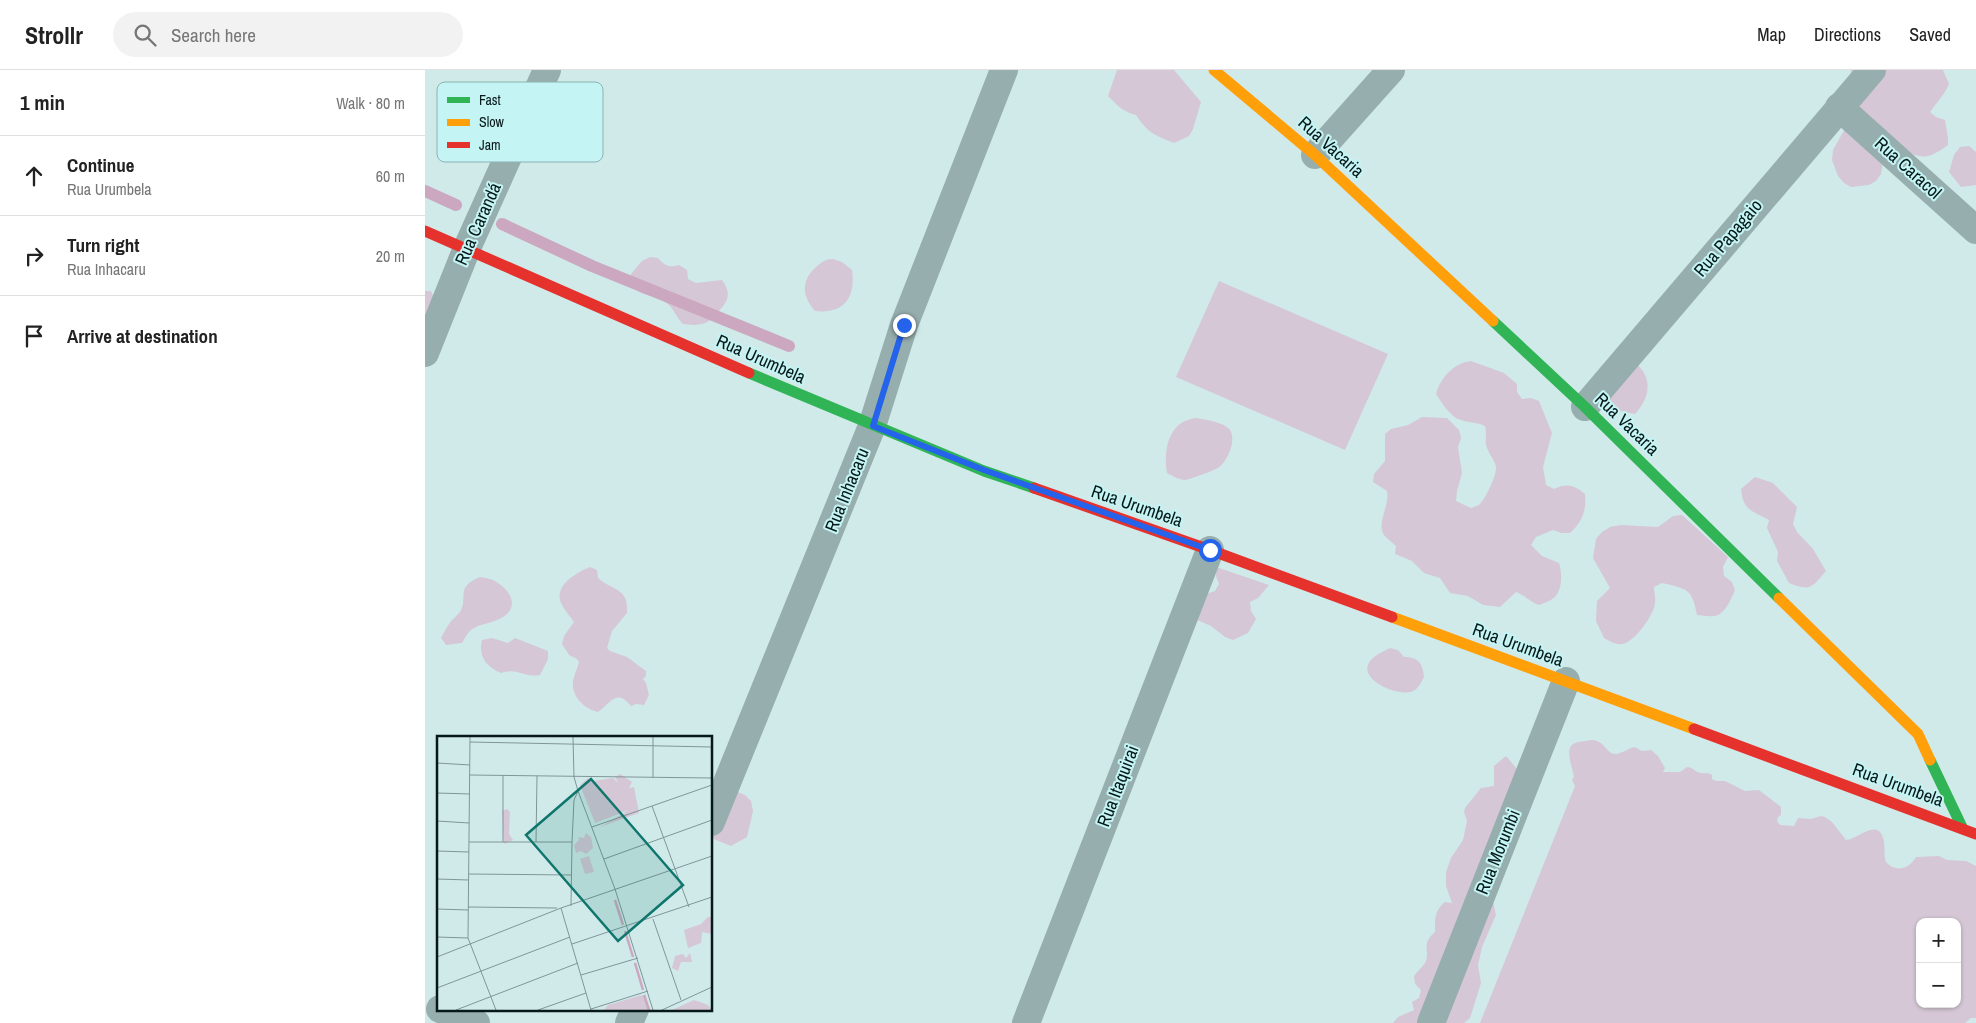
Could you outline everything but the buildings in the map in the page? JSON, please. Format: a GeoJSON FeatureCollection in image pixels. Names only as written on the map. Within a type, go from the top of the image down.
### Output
{"type":"FeatureCollection","features":[{"type":"Feature","properties":{"kind":"main road","name":"Rua Vacaria"},"geometry":{"type":"LineString","coordinates":[[1214,70],[1315,155],[1585,408],[1918,734],[1962,827]]}},
{"type":"Feature","properties":{"kind":"main road","name":"Rua Urumbela"},"geometry":{"type":"LineString","coordinates":[[425,231],[773,384],[984,470],[1210,550],[1962,827]]}},
{"type":"Feature","properties":{"kind":"main road"},"geometry":{"type":"LineString","coordinates":[[1962,827],[1976,834]]}},
{"type":"Feature","properties":{"kind":"street","name":"Rua Carandá"},"geometry":{"type":"LineString","coordinates":[[542,82],[547,70]]}},
{"type":"Feature","properties":{"kind":"street","name":"Rua Inhacaru"},"geometry":{"type":"LineString","coordinates":[[713,817],[873,426],[904,325],[1004,70]]}},
{"type":"Feature","properties":{"kind":"street"},"geometry":{"type":"LineString","coordinates":[[1315,155],[1391,70]]}},
{"type":"Feature","properties":{"kind":"street","name":"Rua Papagaio"},"geometry":{"type":"LineString","coordinates":[[1585,408],[1872,70]]}},
{"type":"Feature","properties":{"kind":"street","name":"Rua Caracol"},"geometry":{"type":"LineString","coordinates":[[1839,107],[1976,230]]}},
{"type":"Feature","properties":{"kind":"street","name":"Rua Carandá"},"geometry":{"type":"LineString","coordinates":[[425,352],[467,248],[506,162]]}},
{"type":"Feature","properties":{"kind":"street","name":"Rua Itaquirai"},"geometry":{"type":"LineString","coordinates":[[1026,1023],[1210,550]]}},
{"type":"Feature","properties":{"kind":"street","name":"Rua Morumbi"},"geometry":{"type":"LineString","coordinates":[[1431,1023],[1566,681]]}},
{"type":"Feature","properties":{"kind":"street"},"geometry":{"type":"LineString","coordinates":[[425,1004],[437,1008]]}},
{"type":"Feature","properties":{"kind":"street"},"geometry":{"type":"LineString","coordinates":[[442,1010],[477,1023]]}},
{"type":"Feature","properties":{"kind":"street"},"geometry":{"type":"LineString","coordinates":[[629,1023],[635,1010]]}},
{"type":"Feature","properties":{"kind":"shaded area"},"geometry":{"type":"Polygon","coordinates":[[[1117,70],[1174,70],[1201,102],[1189,136],[1174,143],[1161,138],[1148,130],[1136,115],[1127,112],[1117,105],[1108,96],[1117,70]]]}},
{"type":"Feature","properties":{"kind":"shaded area"},"geometry":{"type":"Polygon","coordinates":[[[1851,70],[1943,70],[1949,84],[1930,112],[1936,117],[1945,120],[1948,145],[1935,153],[1925,156],[1915,155],[1901,149],[1884,157],[1881,174],[1876,181],[1869,185],[1851,187],[1844,183],[1838,176],[1832,160],[1833,150],[1846,127],[1851,70]]]}},
{"type":"Feature","properties":{"kind":"shaded area"},"geometry":{"type":"Polygon","coordinates":[[[1969,146],[1976,152],[1976,185],[1961,187],[1949,172],[1954,155],[1960,147],[1969,146]]]}},
{"type":"Feature","properties":{"kind":"shaded area"},"geometry":{"type":"Polygon","coordinates":[[[650,257],[658,258],[667,266],[679,265],[687,270],[688,279],[696,283],[722,280],[728,294],[726,302],[708,321],[698,325],[683,324],[668,304],[639,292],[632,283],[631,274],[642,261],[650,257]]]}},
{"type":"Feature","properties":{"kind":"shaded area"},"geometry":{"type":"Polygon","coordinates":[[[833,259],[842,262],[852,270],[852,289],[849,297],[840,307],[833,310],[815,311],[808,300],[805,283],[815,268],[825,261],[833,259]]]}},
{"type":"Feature","properties":{"kind":"shaded area"},"geometry":{"type":"Polygon","coordinates":[[[1219,281],[1388,354],[1345,450],[1176,377],[1219,281]]]}},
{"type":"Feature","properties":{"kind":"shaded area"},"geometry":{"type":"Polygon","coordinates":[[[425,291],[431,291],[438,307],[425,357],[425,291]]]}},
{"type":"Feature","properties":{"kind":"shaded area"},"geometry":{"type":"Polygon","coordinates":[[[1471,361],[1504,373],[1517,384],[1517,392],[1522,399],[1531,398],[1539,401],[1552,433],[1543,467],[1546,485],[1554,489],[1570,486],[1585,494],[1583,515],[1578,525],[1570,533],[1561,533],[1553,530],[1536,537],[1531,545],[1542,556],[1559,563],[1561,571],[1561,581],[1557,595],[1539,605],[1516,592],[1500,607],[1483,605],[1468,596],[1450,593],[1440,578],[1424,573],[1412,561],[1395,554],[1396,546],[1384,535],[1382,530],[1382,520],[1387,503],[1387,491],[1373,482],[1374,474],[1385,461],[1385,434],[1391,429],[1408,425],[1422,417],[1447,418],[1459,430],[1461,438],[1458,447],[1462,473],[1456,501],[1471,508],[1479,505],[1487,493],[1495,476],[1496,467],[1486,445],[1485,426],[1453,416],[1436,394],[1441,382],[1449,372],[1465,362],[1471,361]]]}},
{"type":"Feature","properties":{"kind":"shaded area"},"geometry":{"type":"Polygon","coordinates":[[[1634,362],[1645,374],[1648,388],[1644,401],[1635,414],[1615,408],[1607,398],[1634,362]]]}},
{"type":"Feature","properties":{"kind":"shaded area"},"geometry":{"type":"Polygon","coordinates":[[[1197,418],[1227,427],[1232,435],[1232,445],[1228,456],[1218,468],[1185,480],[1167,473],[1167,446],[1174,430],[1180,424],[1197,418]]]}},
{"type":"Feature","properties":{"kind":"shaded area"},"geometry":{"type":"Polygon","coordinates":[[[1755,477],[1773,483],[1797,507],[1793,524],[1797,532],[1813,549],[1826,571],[1814,584],[1802,587],[1789,583],[1777,561],[1778,552],[1767,528],[1769,520],[1754,512],[1744,502],[1741,489],[1755,477]]]}},
{"type":"Feature","properties":{"kind":"shaded area"},"geometry":{"type":"Polygon","coordinates":[[[1682,515],[1728,557],[1723,567],[1724,576],[1732,582],[1735,590],[1727,606],[1718,615],[1697,615],[1693,599],[1687,591],[1662,583],[1654,587],[1654,608],[1643,628],[1632,639],[1620,644],[1613,643],[1604,638],[1596,621],[1597,601],[1610,588],[1593,558],[1596,539],[1610,527],[1621,525],[1658,527],[1673,516],[1682,515]]]}},
{"type":"Feature","properties":{"kind":"shaded area"},"geometry":{"type":"Polygon","coordinates":[[[590,567],[597,570],[598,578],[623,594],[625,599],[627,613],[612,631],[607,648],[610,651],[627,657],[646,671],[646,676],[643,679],[649,695],[644,705],[636,704],[631,706],[621,698],[617,698],[610,701],[598,712],[582,703],[574,691],[573,681],[579,662],[569,655],[562,644],[564,636],[574,622],[562,605],[560,592],[567,581],[590,567]]]}},
{"type":"Feature","properties":{"kind":"shaded area"},"geometry":{"type":"Polygon","coordinates":[[[1216,567],[1269,585],[1258,598],[1250,602],[1251,611],[1256,619],[1248,633],[1233,640],[1225,637],[1211,626],[1195,619],[1206,594],[1215,591],[1219,584],[1216,576],[1216,567]]]}},
{"type":"Feature","properties":{"kind":"shaded area"},"geometry":{"type":"Polygon","coordinates":[[[480,577],[494,581],[507,590],[511,599],[511,609],[500,619],[472,629],[462,643],[446,645],[441,638],[450,622],[460,612],[467,585],[480,577]]]}},
{"type":"Feature","properties":{"kind":"shaded area"},"geometry":{"type":"Polygon","coordinates":[[[492,638],[508,643],[515,638],[548,651],[548,659],[540,675],[534,676],[512,671],[501,673],[491,668],[482,656],[481,646],[482,640],[492,638]]]}},
{"type":"Feature","properties":{"kind":"shaded area"},"geometry":{"type":"Polygon","coordinates":[[[1390,648],[1398,650],[1404,657],[1413,658],[1421,665],[1424,677],[1415,690],[1400,692],[1390,690],[1373,680],[1368,673],[1368,666],[1373,658],[1390,648]]]}},
{"type":"Feature","properties":{"kind":"shaded area"},"geometry":{"type":"Polygon","coordinates":[[[1592,740],[1600,742],[1609,752],[1615,754],[1635,747],[1642,751],[1651,750],[1658,756],[1665,768],[1663,772],[1680,772],[1689,767],[1712,775],[1712,779],[1716,781],[1725,781],[1745,791],[1759,790],[1781,807],[1781,815],[1777,821],[1780,825],[1794,826],[1798,818],[1811,819],[1821,816],[1832,822],[1846,840],[1866,831],[1876,830],[1880,832],[1883,838],[1886,862],[1894,868],[1906,867],[1916,857],[1939,856],[1947,860],[1966,861],[1976,866],[1976,1018],[1971,1018],[1965,1023],[1480,1023],[1575,786],[1572,780],[1574,777],[1569,754],[1571,746],[1581,741],[1592,740]]]}},
{"type":"Feature","properties":{"kind":"shaded area"},"geometry":{"type":"Polygon","coordinates":[[[1506,756],[1517,769],[1492,897],[1496,915],[1482,947],[1478,965],[1481,983],[1470,1018],[1464,1023],[1393,1023],[1398,1017],[1414,1010],[1412,1002],[1419,998],[1421,990],[1415,984],[1414,976],[1427,959],[1427,944],[1435,932],[1437,912],[1445,902],[1452,903],[1446,886],[1446,872],[1451,858],[1463,840],[1467,821],[1464,812],[1465,808],[1481,788],[1494,786],[1494,766],[1506,756]]]}},
{"type":"Feature","properties":{"kind":"shaded area"},"geometry":{"type":"Polygon","coordinates":[[[713,782],[745,795],[751,801],[753,811],[747,837],[731,846],[713,839],[713,782]]]}},
{"type":"Feature","properties":{"kind":"waterway"},"geometry":{"type":"LineString","coordinates":[[425,191],[456,205]]}},
{"type":"Feature","properties":{"kind":"waterway"},"geometry":{"type":"LineString","coordinates":[[502,224],[592,266],[789,346]]}},
{"type":"Feature","properties":{"kind":"traffic: fast"},"geometry":{"type":"LineString","coordinates":[[1493,321],[1585,407],[1779,598]]}},
{"type":"Feature","properties":{"kind":"traffic: fast"},"geometry":{"type":"LineString","coordinates":[[749,373],[984,471],[1034,488]]}},
{"type":"Feature","properties":{"kind":"traffic: fast"},"geometry":{"type":"LineString","coordinates":[[1930,760],[1962,827]]}},
{"type":"Feature","properties":{"kind":"traffic: slow"},"geometry":{"type":"LineString","coordinates":[[1214,70],[1315,155],[1493,321]]}},
{"type":"Feature","properties":{"kind":"traffic: slow"},"geometry":{"type":"LineString","coordinates":[[1779,598],[1918,734],[1930,760]]}},
{"type":"Feature","properties":{"kind":"traffic: slow"},"geometry":{"type":"LineString","coordinates":[[1392,617],[1694,729]]}},
{"type":"Feature","properties":{"kind":"traffic: jam"},"geometry":{"type":"LineString","coordinates":[[425,231],[749,373]]}},
{"type":"Feature","properties":{"kind":"traffic: jam"},"geometry":{"type":"LineString","coordinates":[[1034,488],[1392,617]]}},
{"type":"Feature","properties":{"kind":"traffic: jam"},"geometry":{"type":"LineString","coordinates":[[1694,729],[1976,834]]}},
{"type":"Feature","properties":{"kind":"route"},"geometry":{"type":"LineString","coordinates":[[904,325],[873,426],[984,470],[1210,550]]}}]}
